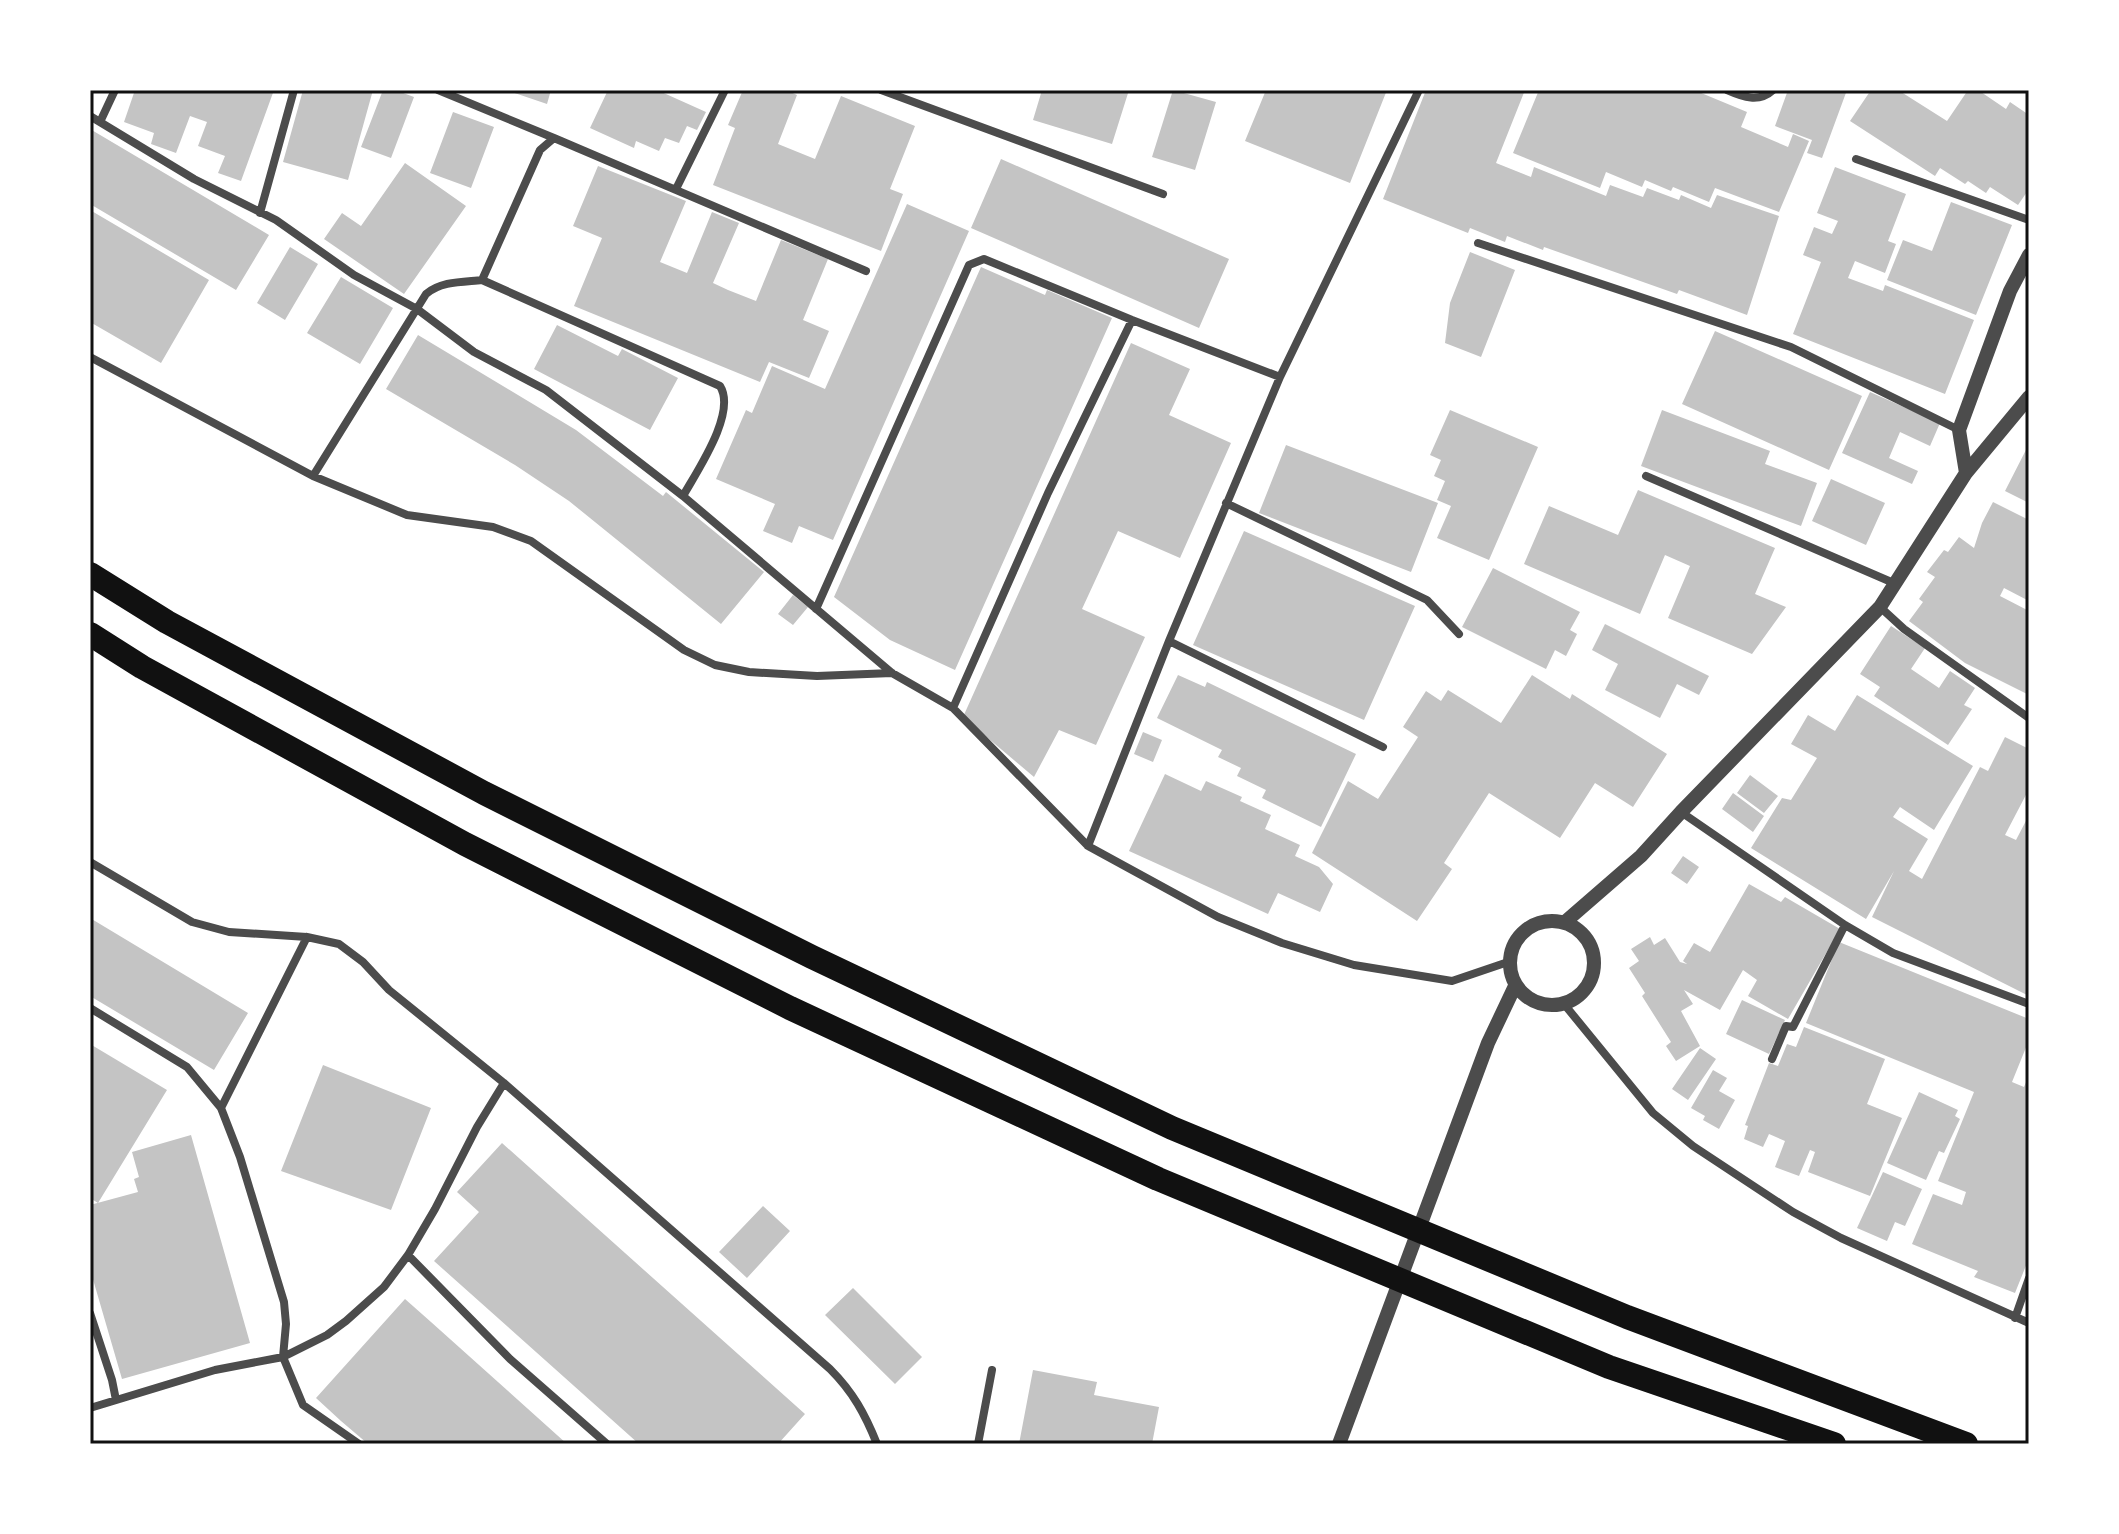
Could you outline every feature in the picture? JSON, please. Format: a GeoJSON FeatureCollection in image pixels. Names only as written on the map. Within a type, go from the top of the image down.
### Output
{"type":"FeatureCollection","features":[{"type":"Feature","properties":{"kind":"highway"},"geometry":{"type":"LineString","coordinates":[[90,574],[167,622],[484,793],[812,957],[1172,1128],[1627,1317],[1966,1444]]}},
{"type":"Feature","properties":{"kind":"highway"},"geometry":{"type":"LineString","coordinates":[[90,634],[142,667],[465,844],[790,1008],[1144,1173],[1609,1367],[1834,1444]]}},
{"type":"Feature","properties":{"kind":"street"},"geometry":{"type":"LineString","coordinates":[[100,122],[115,90]]}},
{"type":"Feature","properties":{"kind":"street"},"geometry":{"type":"LineString","coordinates":[[260,213],[294,90]]}},
{"type":"Feature","properties":{"kind":"street"},"geometry":{"type":"LineString","coordinates":[[438,90],[866,271]]}},
{"type":"Feature","properties":{"kind":"street"},"geometry":{"type":"LineString","coordinates":[[676,189],[725,90]]}},
{"type":"Feature","properties":{"kind":"street"},"geometry":{"type":"LineString","coordinates":[[881,90],[1163,194]]}},
{"type":"Feature","properties":{"kind":"street"},"geometry":{"type":"LineString","coordinates":[[1088,846],[1169,641],[1280,377],[1419,90]]}},
{"type":"Feature","properties":{"kind":"street"},"geometry":{"type":"LineString","coordinates":[[1727,90],[1745,98],[1759,98],[1773,90]]}},
{"type":"Feature","properties":{"kind":"street"},"geometry":{"type":"LineString","coordinates":[[90,116],[194,179],[276,220],[354,275],[417,309],[474,352],[546,390],[683,496],[892,673],[953,708],[1088,846],[1218,917],[1282,943],[1354,965],[1452,981],[1508,962]]}},
{"type":"Feature","properties":{"kind":"street"},"geometry":{"type":"LineString","coordinates":[[482,280],[540,150],[554,138]]}},
{"type":"Feature","properties":{"kind":"street"},"geometry":{"type":"LineString","coordinates":[[1856,159],[2029,220]]}},
{"type":"Feature","properties":{"kind":"street"},"geometry":{"type":"LineString","coordinates":[[1478,243],[1791,347],[1959,430]]}},
{"type":"Feature","properties":{"kind":"street"},"geometry":{"type":"LineString","coordinates":[[1966,473],[1959,430],[2010,291],[2029,255]]}},
{"type":"Feature","properties":{"kind":"street"},"geometry":{"type":"LineString","coordinates":[[816,609],[969,265],[984,259],[1280,377]]}},
{"type":"Feature","properties":{"kind":"street"},"geometry":{"type":"LineString","coordinates":[[313,476],[426,294],[433,288],[482,280],[720,386],[725,394],[724,410],[710,449],[683,496]]}},
{"type":"Feature","properties":{"kind":"street"},"geometry":{"type":"LineString","coordinates":[[953,708],[1048,493],[1132,320]]}},
{"type":"Feature","properties":{"kind":"street"},"geometry":{"type":"LineString","coordinates":[[90,357],[313,476],[407,515],[493,527],[531,541],[684,650],[715,665],[749,672],[817,676],[892,673]]}},
{"type":"Feature","properties":{"kind":"street"},"geometry":{"type":"LineString","coordinates":[[1565,922],[1641,856],[1880,607],[1966,473],[2029,397]]}},
{"type":"Feature","properties":{"kind":"street"},"geometry":{"type":"LineString","coordinates":[[1646,476],[1896,584]]}},
{"type":"Feature","properties":{"kind":"street"},"geometry":{"type":"LineString","coordinates":[[1226,503],[1427,600],[1459,634]]}},
{"type":"Feature","properties":{"kind":"street"},"geometry":{"type":"LineString","coordinates":[[1880,607],[1904,629],[2029,718]]}},
{"type":"Feature","properties":{"kind":"street"},"geometry":{"type":"LineString","coordinates":[[1169,641],[1383,747]]}},
{"type":"Feature","properties":{"kind":"street"},"geometry":{"type":"LineString","coordinates":[[1681,812],[1845,925],[1893,953],[2029,1004]]}},
{"type":"Feature","properties":{"kind":"street"},"geometry":{"type":"LineString","coordinates":[[90,862],[192,922],[229,932],[307,937],[339,944],[363,962],[389,990],[504,1083],[830,1369],[849,1388],[862,1408],[877,1444]]}},
{"type":"Feature","properties":{"kind":"street"},"geometry":{"type":"LineString","coordinates":[[1545,921],[1565,922],[1584,934],[1594,953],[1594,974],[1583,993],[1564,1004],[1537,1004],[1515,986],[1508,962],[1514,943],[1526,928],[1545,921]]}},
{"type":"Feature","properties":{"kind":"street"},"geometry":{"type":"LineString","coordinates":[[1772,1059],[1786,1026],[1793,1027],[1811,996],[1845,925]]}},
{"type":"Feature","properties":{"kind":"street"},"geometry":{"type":"LineString","coordinates":[[221,1108],[307,937]]}},
{"type":"Feature","properties":{"kind":"street"},"geometry":{"type":"LineString","coordinates":[[1339,1444],[1488,1043],[1515,986]]}},
{"type":"Feature","properties":{"kind":"street"},"geometry":{"type":"LineString","coordinates":[[1564,1004],[1653,1113],[1693,1146],[1793,1212],[1841,1238],[2029,1323]]}},
{"type":"Feature","properties":{"kind":"street"},"geometry":{"type":"LineString","coordinates":[[90,1008],[187,1067],[221,1108],[240,1157],[284,1302],[283,1357],[303,1405],[359,1444]]}},
{"type":"Feature","properties":{"kind":"street"},"geometry":{"type":"LineString","coordinates":[[90,1408],[215,1370],[283,1357],[327,1335],[346,1321],[384,1287],[408,1255],[504,1083]]}},
{"type":"Feature","properties":{"kind":"street"},"geometry":{"type":"LineString","coordinates":[[408,1255],[510,1359],[607,1444]]}},
{"type":"Feature","properties":{"kind":"street"},"geometry":{"type":"LineString","coordinates":[[2015,1318],[2029,1278]]}},
{"type":"Feature","properties":{"kind":"street"},"geometry":{"type":"LineString","coordinates":[[90,1313],[116,1400]]}},
{"type":"Feature","properties":{"kind":"street"},"geometry":{"type":"LineString","coordinates":[[978,1444],[992,1370]]}},
{"type":"Feature","properties":{"kind":"building"},"geometry":{"type":"Polygon","coordinates":[[[135,90],[274,90],[241,181],[218,173],[225,156],[198,146],[207,122],[190,116],[176,153],[151,144],[154,133],[124,122],[135,90]]]}},
{"type":"Feature","properties":{"kind":"building"},"geometry":{"type":"Polygon","coordinates":[[[303,90],[373,90],[348,180],[283,162],[303,90]]]}},
{"type":"Feature","properties":{"kind":"building"},"geometry":{"type":"Polygon","coordinates":[[[383,90],[395,90],[414,97],[391,158],[361,147],[383,90]]]}},
{"type":"Feature","properties":{"kind":"building"},"geometry":{"type":"Polygon","coordinates":[[[506,90],[551,90],[547,104],[506,90]]]}},
{"type":"Feature","properties":{"kind":"building"},"geometry":{"type":"Polygon","coordinates":[[[608,90],[657,90],[706,112],[697,130],[687,126],[679,143],[665,138],[659,151],[636,141],[634,148],[590,128],[608,90]]]}},
{"type":"Feature","properties":{"kind":"building"},"geometry":{"type":"Polygon","coordinates":[[[743,90],[786,90],[797,95],[778,144],[815,159],[841,96],[915,126],[890,189],[903,194],[881,251],[713,185],[735,128],[728,125],[743,90]]]}},
{"type":"Feature","properties":{"kind":"building"},"geometry":{"type":"Polygon","coordinates":[[[1042,90],[1129,90],[1112,144],[1033,120],[1042,90]]]}},
{"type":"Feature","properties":{"kind":"building"},"geometry":{"type":"Polygon","coordinates":[[[1173,90],[1216,102],[1195,170],[1152,157],[1173,90]]]}},
{"type":"Feature","properties":{"kind":"building"},"geometry":{"type":"Polygon","coordinates":[[[1266,90],[1387,90],[1350,183],[1245,141],[1266,90]]]}},
{"type":"Feature","properties":{"kind":"building"},"geometry":{"type":"Polygon","coordinates":[[[1426,90],[1525,90],[1496,163],[1531,177],[1534,167],[1606,196],[1610,185],[1643,197],[1647,188],[1679,200],[1681,195],[1711,208],[1717,195],[1779,216],[1747,315],[1679,290],[1677,294],[1507,236],[1505,242],[1470,228],[1468,233],[1383,199],[1426,90]]]}},
{"type":"Feature","properties":{"kind":"building"},"geometry":{"type":"Polygon","coordinates":[[[1539,90],[1694,90],[1747,112],[1741,127],[1788,147],[1793,134],[1809,141],[1779,212],[1715,188],[1709,202],[1673,187],[1671,191],[1645,180],[1642,187],[1606,172],[1600,188],[1513,153],[1539,90]]]}},
{"type":"Feature","properties":{"kind":"building"},"geometry":{"type":"Polygon","coordinates":[[[1788,90],[1847,90],[1822,158],[1807,153],[1812,140],[1775,126],[1788,90]]]}},
{"type":"Feature","properties":{"kind":"building"},"geometry":{"type":"Polygon","coordinates":[[[1871,90],[1898,90],[1947,121],[1968,90],[1978,90],[2006,109],[2010,102],[2029,115],[2029,189],[2018,205],[1990,187],[1986,193],[1940,168],[1935,176],[1850,121],[1871,90]]]}},
{"type":"Feature","properties":{"kind":"building"},"geometry":{"type":"Polygon","coordinates":[[[453,112],[494,127],[471,188],[430,173],[453,112]]]}},
{"type":"Feature","properties":{"kind":"building"},"geometry":{"type":"Polygon","coordinates":[[[90,129],[269,235],[236,290],[90,204],[90,129]]]}},
{"type":"Feature","properties":{"kind":"building"},"geometry":{"type":"Polygon","coordinates":[[[1001,159],[1229,259],[1199,328],[971,228],[1001,159]]]}},
{"type":"Feature","properties":{"kind":"building"},"geometry":{"type":"Polygon","coordinates":[[[405,163],[466,206],[404,294],[324,239],[342,213],[361,226],[405,163]]]}},
{"type":"Feature","properties":{"kind":"building"},"geometry":{"type":"Polygon","coordinates":[[[598,166],[686,201],[660,262],[687,273],[712,212],[739,223],[713,283],[728,290],[756,301],[781,240],[828,259],[803,320],[829,331],[809,378],[769,362],[760,382],[574,306],[602,238],[573,226],[598,166]]]}},
{"type":"Feature","properties":{"kind":"building"},"geometry":{"type":"Polygon","coordinates":[[[1835,167],[1906,194],[1888,241],[1896,244],[1885,273],[1855,261],[1848,278],[1883,291],[1885,285],[1974,320],[1945,394],[1793,334],[1821,262],[1803,255],[1814,227],[1832,234],[1838,221],[1817,213],[1835,167]]]}},
{"type":"Feature","properties":{"kind":"building"},"geometry":{"type":"Polygon","coordinates":[[[1951,202],[2012,225],[1976,315],[1887,280],[1903,240],[1932,251],[1951,202]]]}},
{"type":"Feature","properties":{"kind":"building"},"geometry":{"type":"Polygon","coordinates":[[[907,204],[969,231],[833,540],[799,526],[792,543],[763,531],[775,504],[716,479],[746,410],[752,413],[772,366],[825,389],[907,204]]]}},
{"type":"Feature","properties":{"kind":"building"},"geometry":{"type":"Polygon","coordinates":[[[90,210],[209,280],[161,363],[90,322],[90,210]]]}},
{"type":"Feature","properties":{"kind":"building"},"geometry":{"type":"Polygon","coordinates":[[[290,247],[318,264],[285,320],[257,303],[290,247]]]}},
{"type":"Feature","properties":{"kind":"building"},"geometry":{"type":"Polygon","coordinates":[[[1470,252],[1515,270],[1481,357],[1445,343],[1450,303],[1470,252]]]}},
{"type":"Feature","properties":{"kind":"building"},"geometry":{"type":"Polygon","coordinates":[[[981,267],[1045,295],[1047,290],[1112,318],[955,670],[890,640],[834,597],[981,267]]]}},
{"type":"Feature","properties":{"kind":"building"},"geometry":{"type":"Polygon","coordinates":[[[341,277],[393,308],[360,364],[307,333],[341,277]]]}},
{"type":"Feature","properties":{"kind":"building"},"geometry":{"type":"Polygon","coordinates":[[[557,325],[618,356],[622,349],[678,378],[650,430],[534,369],[557,325]]]}},
{"type":"Feature","properties":{"kind":"building"},"geometry":{"type":"Polygon","coordinates":[[[1715,331],[1862,396],[1829,470],[1682,404],[1715,331]]]}},
{"type":"Feature","properties":{"kind":"building"},"geometry":{"type":"Polygon","coordinates":[[[418,335],[576,430],[663,496],[666,492],[764,572],[721,624],[569,501],[515,465],[386,389],[418,335]]]}},
{"type":"Feature","properties":{"kind":"building"},"geometry":{"type":"Polygon","coordinates":[[[1131,343],[1190,369],[1169,415],[1231,443],[1180,558],[1118,531],[1082,609],[1145,637],[1096,745],[1059,730],[1034,777],[963,717],[1131,343]]]}},
{"type":"Feature","properties":{"kind":"building"},"geometry":{"type":"Polygon","coordinates":[[[1870,392],[1940,423],[1930,446],[1900,432],[1889,458],[1918,471],[1912,484],[1842,453],[1870,392]]]}},
{"type":"Feature","properties":{"kind":"building"},"geometry":{"type":"Polygon","coordinates":[[[1450,410],[1538,447],[1489,560],[1437,538],[1451,506],[1437,500],[1445,481],[1434,476],[1441,460],[1430,455],[1450,410]]]}},
{"type":"Feature","properties":{"kind":"building"},"geometry":{"type":"Polygon","coordinates":[[[1662,410],[1770,451],[1765,464],[1817,483],[1801,526],[1641,466],[1662,410]]]}},
{"type":"Feature","properties":{"kind":"building"},"geometry":{"type":"Polygon","coordinates":[[[2029,444],[2029,503],[2005,491],[2029,444]]]}},
{"type":"Feature","properties":{"kind":"building"},"geometry":{"type":"Polygon","coordinates":[[[1286,445],[1438,503],[1411,572],[1259,513],[1286,445]]]}},
{"type":"Feature","properties":{"kind":"building"},"geometry":{"type":"Polygon","coordinates":[[[1831,479],[1885,503],[1866,545],[1812,521],[1831,479]]]}},
{"type":"Feature","properties":{"kind":"building"},"geometry":{"type":"Polygon","coordinates":[[[1638,490],[1775,548],[1755,594],[1786,607],[1752,654],[1668,618],[1690,566],[1665,555],[1640,614],[1524,564],[1549,506],[1618,535],[1638,490]]]}},
{"type":"Feature","properties":{"kind":"building"},"geometry":{"type":"Polygon","coordinates":[[[1993,502],[2029,520],[2026,547],[2029,540],[2029,601],[2004,588],[2000,596],[2029,611],[2029,695],[1965,663],[1909,621],[1923,602],[1919,599],[1935,577],[1927,572],[1959,537],[1974,548],[1993,502]]]}},
{"type":"Feature","properties":{"kind":"building"},"geometry":{"type":"Polygon","coordinates":[[[1244,531],[1415,606],[1364,720],[1193,645],[1244,531]]]}},
{"type":"Feature","properties":{"kind":"building"},"geometry":{"type":"Polygon","coordinates":[[[1493,568],[1580,612],[1570,630],[1577,634],[1566,656],[1555,650],[1546,669],[1462,627],[1493,568]]]}},
{"type":"Feature","properties":{"kind":"building"},"geometry":{"type":"Polygon","coordinates":[[[793,595],[808,607],[793,625],[778,614],[793,595]]]}},
{"type":"Feature","properties":{"kind":"building"},"geometry":{"type":"Polygon","coordinates":[[[1605,624],[1709,676],[1699,695],[1677,684],[1660,718],[1605,690],[1618,664],[1592,650],[1605,624]]]}},
{"type":"Feature","properties":{"kind":"building"},"geometry":{"type":"Polygon","coordinates":[[[1891,626],[1925,648],[1911,669],[1939,688],[1950,671],[1975,688],[1964,705],[1972,709],[1948,745],[1874,696],[1880,687],[1860,674],[1891,626]]]}},
{"type":"Feature","properties":{"kind":"building"},"geometry":{"type":"Polygon","coordinates":[[[1178,675],[1205,687],[1207,682],[1356,754],[1321,827],[1262,798],[1266,790],[1237,776],[1241,768],[1218,757],[1222,750],[1157,718],[1178,675]]]}},
{"type":"Feature","properties":{"kind":"building"},"geometry":{"type":"Polygon","coordinates":[[[1532,675],[1570,699],[1572,694],[1667,754],[1633,807],[1595,783],[1560,838],[1489,793],[1444,863],[1452,869],[1417,921],[1312,853],[1348,781],[1378,799],[1418,737],[1403,727],[1426,691],[1441,701],[1448,690],[1501,723],[1532,675]]]}},
{"type":"Feature","properties":{"kind":"building"},"geometry":{"type":"Polygon","coordinates":[[[1857,695],[1973,766],[1934,830],[1900,807],[1893,817],[1928,839],[1909,871],[1922,879],[1980,767],[1988,771],[2005,737],[2029,749],[2029,789],[2005,835],[2016,840],[2029,815],[2029,996],[1872,917],[1894,871],[1866,919],[1751,848],[1782,798],[1791,800],[1817,758],[1791,744],[1808,715],[1835,731],[1857,695]]]}},
{"type":"Feature","properties":{"kind":"building"},"geometry":{"type":"Polygon","coordinates":[[[1143,732],[1162,740],[1153,762],[1134,754],[1143,732]]]}},
{"type":"Feature","properties":{"kind":"building"},"geometry":{"type":"Polygon","coordinates":[[[1165,774],[1201,791],[1206,781],[1242,797],[1240,801],[1271,815],[1265,829],[1300,845],[1295,856],[1319,867],[1333,884],[1320,912],[1278,893],[1268,914],[1129,851],[1165,774]]]}},
{"type":"Feature","properties":{"kind":"building"},"geometry":{"type":"Polygon","coordinates":[[[1750,775],[1778,796],[1764,813],[1737,793],[1750,775]]]}},
{"type":"Feature","properties":{"kind":"building"},"geometry":{"type":"Polygon","coordinates":[[[1733,793],[1764,816],[1753,832],[1722,809],[1733,793]]]}},
{"type":"Feature","properties":{"kind":"building"},"geometry":{"type":"Polygon","coordinates":[[[1683,856],[1699,867],[1687,884],[1671,873],[1683,856]]]}},
{"type":"Feature","properties":{"kind":"building"},"geometry":{"type":"Polygon","coordinates":[[[1749,884],[1781,902],[1785,897],[1840,929],[1788,1019],[1748,996],[1757,980],[1743,970],[1720,1010],[1684,990],[1693,1004],[1681,1011],[1700,1046],[1676,1061],[1666,1046],[1671,1042],[1642,996],[1645,993],[1629,968],[1639,961],[1631,949],[1650,937],[1654,945],[1665,938],[1680,962],[1687,964],[1683,961],[1694,943],[1710,952],[1749,884]]]}},
{"type":"Feature","properties":{"kind":"building"},"geometry":{"type":"Polygon","coordinates":[[[90,918],[248,1013],[214,1070],[90,996],[90,918]]]}},
{"type":"Feature","properties":{"kind":"building"},"geometry":{"type":"Polygon","coordinates":[[[1839,942],[2029,1019],[2029,1040],[2012,1082],[2024,1087],[2029,1075],[2029,1258],[2015,1293],[1974,1277],[1978,1271],[1912,1244],[1933,1194],[1962,1205],[1966,1192],[1938,1181],[1974,1092],[1806,1023],[1839,942]]]}},
{"type":"Feature","properties":{"kind":"building"},"geometry":{"type":"Polygon","coordinates":[[[1742,1000],[1785,1020],[1769,1054],[1726,1034],[1742,1000]]]}},
{"type":"Feature","properties":{"kind":"building"},"geometry":{"type":"Polygon","coordinates":[[[1804,1027],[1885,1059],[1867,1104],[1902,1118],[1870,1196],[1808,1172],[1815,1152],[1810,1150],[1799,1176],[1775,1167],[1785,1141],[1769,1134],[1763,1147],[1744,1139],[1748,1126],[1745,1125],[1769,1063],[1778,1066],[1787,1044],[1796,1047],[1804,1027]]]}},
{"type":"Feature","properties":{"kind":"building"},"geometry":{"type":"Polygon","coordinates":[[[90,1044],[167,1090],[98,1203],[90,1198],[90,1044]]]}},
{"type":"Feature","properties":{"kind":"building"},"geometry":{"type":"Polygon","coordinates":[[[1700,1048],[1716,1059],[1688,1100],[1672,1089],[1700,1048]]]}},
{"type":"Feature","properties":{"kind":"building"},"geometry":{"type":"Polygon","coordinates":[[[323,1065],[431,1108],[391,1210],[281,1171],[323,1065]]]}},
{"type":"Feature","properties":{"kind":"building"},"geometry":{"type":"Polygon","coordinates":[[[1713,1070],[1727,1078],[1719,1091],[1735,1100],[1719,1129],[1691,1108],[1713,1070]]]}},
{"type":"Feature","properties":{"kind":"building"},"geometry":{"type":"Polygon","coordinates":[[[1919,1092],[1958,1110],[1955,1116],[1960,1119],[1944,1153],[1939,1151],[1926,1180],[1887,1163],[1919,1092]]]}},
{"type":"Feature","properties":{"kind":"building"},"geometry":{"type":"Polygon","coordinates":[[[191,1135],[250,1343],[122,1379],[90,1269],[90,1205],[138,1192],[134,1179],[139,1177],[132,1152],[191,1135]]]}},
{"type":"Feature","properties":{"kind":"building"},"geometry":{"type":"Polygon","coordinates":[[[502,1143],[805,1414],[778,1444],[639,1444],[434,1261],[479,1212],[457,1192],[502,1143]]]}},
{"type":"Feature","properties":{"kind":"building"},"geometry":{"type":"Polygon","coordinates":[[[1883,1172],[1922,1189],[1905,1226],[1895,1222],[1887,1241],[1857,1228],[1883,1172]]]}},
{"type":"Feature","properties":{"kind":"building"},"geometry":{"type":"Polygon","coordinates":[[[763,1206],[790,1231],[747,1278],[719,1252],[763,1206]]]}},
{"type":"Feature","properties":{"kind":"building"},"geometry":{"type":"Polygon","coordinates":[[[853,1288],[922,1357],[895,1384],[825,1315],[853,1288]]]}},
{"type":"Feature","properties":{"kind":"building"},"geometry":{"type":"Polygon","coordinates":[[[405,1299],[567,1444],[368,1444],[341,1421],[316,1398],[405,1299]]]}},
{"type":"Feature","properties":{"kind":"building"},"geometry":{"type":"Polygon","coordinates":[[[1033,1370],[1097,1382],[1094,1395],[1159,1407],[1152,1444],[1019,1444],[1033,1370]]]}}]}
